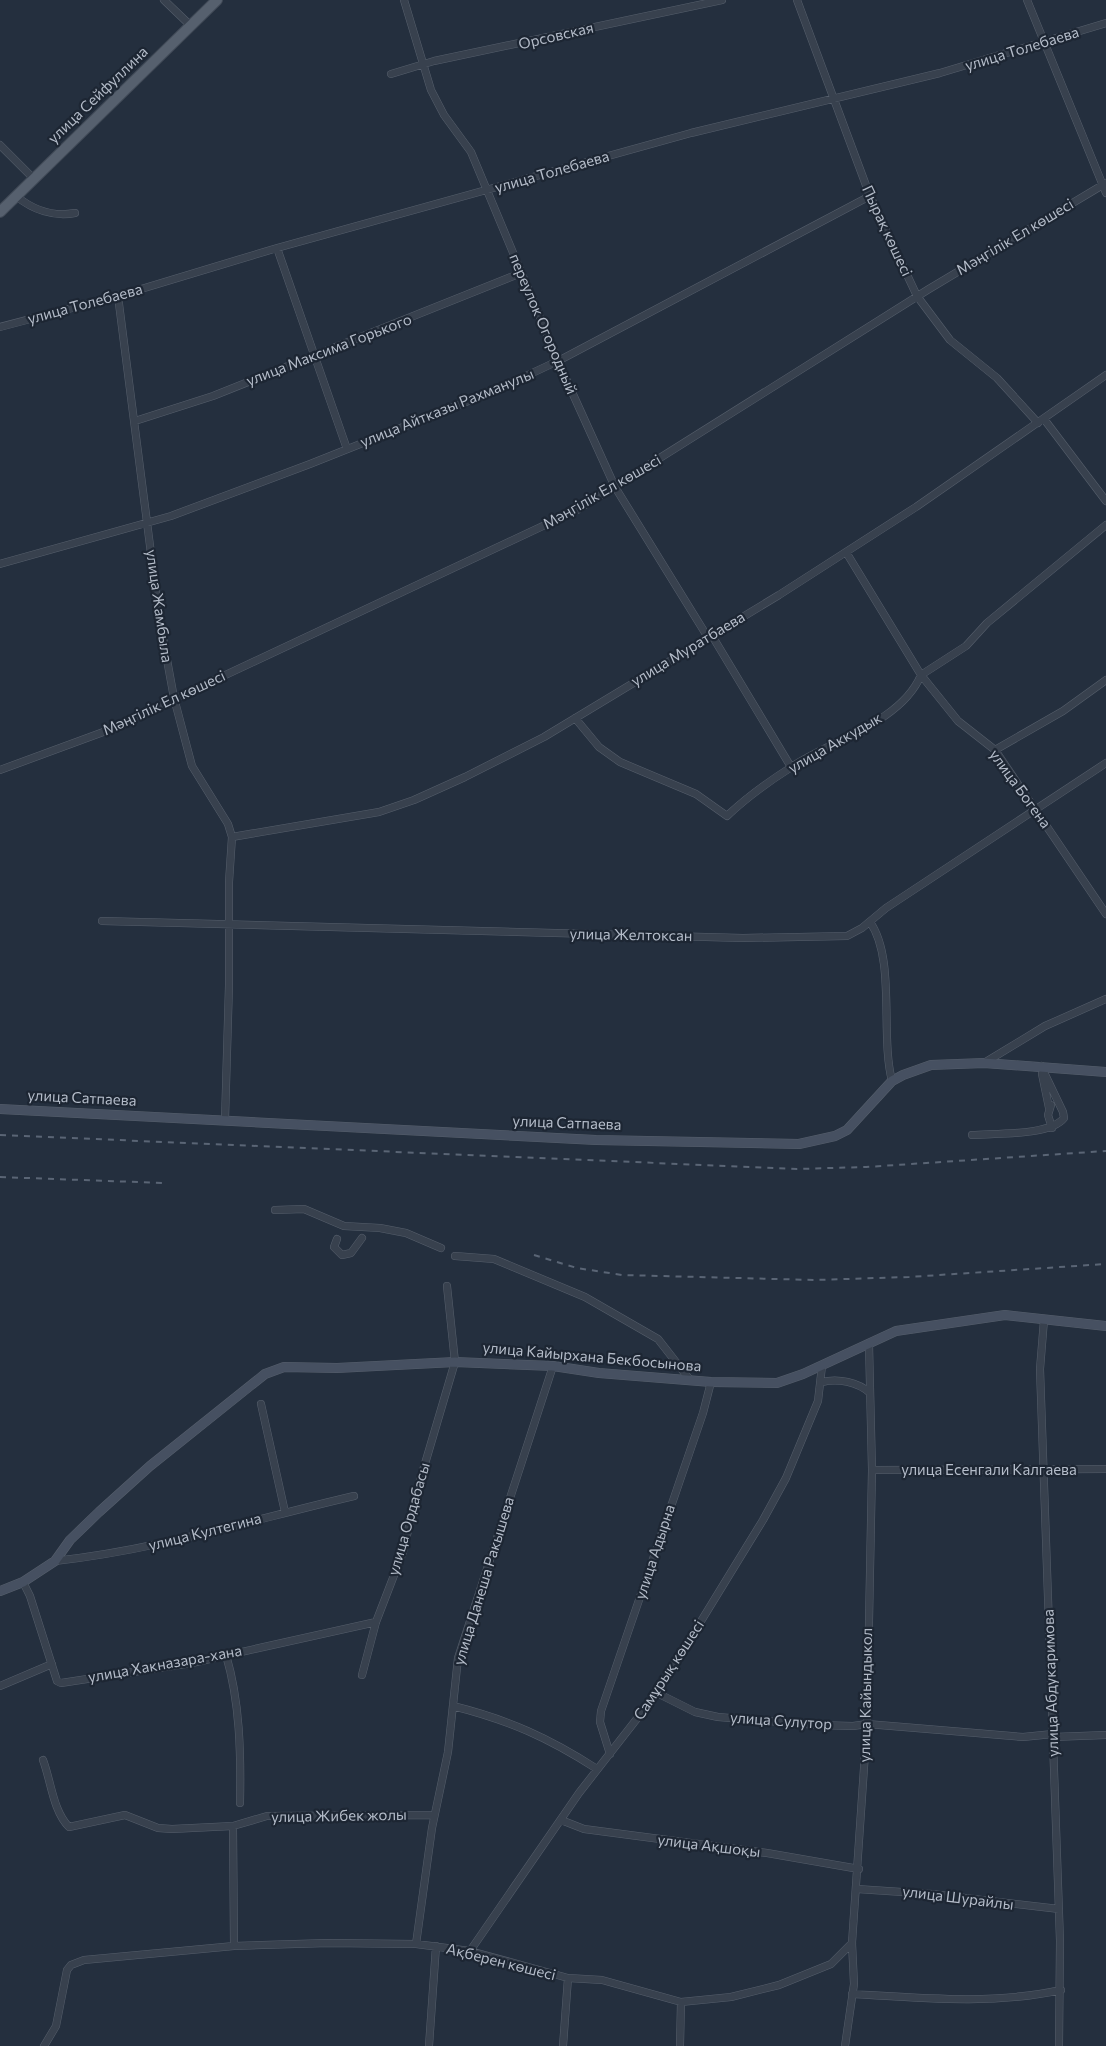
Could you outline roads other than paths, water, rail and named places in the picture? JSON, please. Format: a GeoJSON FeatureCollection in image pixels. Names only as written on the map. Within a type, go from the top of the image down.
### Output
{"type":"FeatureCollection","features":[{"type":"Feature","properties":{"kind":"main road","name":"улица Сейфуллина"},"geometry":{"type":"LineString","coordinates":[[0,212],[217,0]]}},
{"type":"Feature","properties":{"kind":"street"},"geometry":{"type":"LineString","coordinates":[[164,0],[191,26]]}},
{"type":"Feature","properties":{"kind":"street","name":"переулок Огородный"},"geometry":{"type":"LineString","coordinates":[[405,0],[422,65],[435,98],[471,152],[521,273],[615,487],[791,767]]}},
{"type":"Feature","properties":{"kind":"street","name":"Орсовская"},"geometry":{"type":"LineString","coordinates":[[391,74],[422,65],[722,0]]}},
{"type":"Feature","properties":{"kind":"street","name":"Пырақ көшесі"},"geometry":{"type":"LineString","coordinates":[[797,0],[870,196],[917,296],[933,321],[950,340],[997,378],[1041,421],[1106,501]]}},
{"type":"Feature","properties":{"kind":"street"},"geometry":{"type":"LineString","coordinates":[[1028,0],[1105,184],[1106,193]]}},
{"type":"Feature","properties":{"kind":"street","name":"улица Толебаева"},"geometry":{"type":"LineString","coordinates":[[0,327],[118,296],[277,248],[690,133],[940,73],[1106,23]]}},
{"type":"Feature","properties":{"kind":"street"},"geometry":{"type":"LineString","coordinates":[[0,145],[34,179]]}},
{"type":"Feature","properties":{"kind":"street","name":"Мәңгілік Ел көшесі"},"geometry":{"type":"LineString","coordinates":[[0,770],[106,731],[577,510],[917,296],[1105,184]]}},
{"type":"Feature","properties":{"kind":"street"},"geometry":{"type":"LineString","coordinates":[[16,196],[27,205],[40,210],[54,214],[75,213]]}},
{"type":"Feature","properties":{"kind":"street","name":"улица Айтказы Рахманулы"},"geometry":{"type":"LineString","coordinates":[[0,564],[147,523],[347,449],[496,390],[560,360],[870,196]]}},
{"type":"Feature","properties":{"kind":"street"},"geometry":{"type":"LineString","coordinates":[[277,248],[347,449]]}},
{"type":"Feature","properties":{"kind":"street","name":"улица Максима Горького"},"geometry":{"type":"LineString","coordinates":[[135,421],[213,396],[521,273]]}},
{"type":"Feature","properties":{"kind":"street","name":"улица Жамбыла"},"geometry":{"type":"LineString","coordinates":[[118,296],[147,523],[174,698],[192,766],[228,824],[232,837],[225,1120]]}},
{"type":"Feature","properties":{"kind":"street","name":"улица Муратбаева"},"geometry":{"type":"LineString","coordinates":[[232,837],[388,809],[491,764],[575,718],[846,552],[1106,375]]}},
{"type":"Feature","properties":{"kind":"street","name":"улица Аккудык"},"geometry":{"type":"LineString","coordinates":[[575,718],[599,747],[620,762],[696,794],[727,816],[791,767],[892,710],[917,683],[921,675],[966,646],[987,623],[1106,525]]}},
{"type":"Feature","properties":{"kind":"street","name":"улица Богена"},"geometry":{"type":"LineString","coordinates":[[846,552],[921,675],[958,721],[995,750],[1106,914]]}},
{"type":"Feature","properties":{"kind":"street"},"geometry":{"type":"LineString","coordinates":[[995,750],[1063,711],[1106,680]]}},
{"type":"Feature","properties":{"kind":"street","name":"улица Желтоксан"},"geometry":{"type":"LineString","coordinates":[[102,921],[743,938],[847,936],[1106,763]]}},
{"type":"Feature","properties":{"kind":"street"},"geometry":{"type":"LineString","coordinates":[[870,922],[883,947],[886,1060],[892,1081]]}},
{"type":"Feature","properties":{"kind":"street"},"geometry":{"type":"LineString","coordinates":[[984,1063],[1045,1026],[1106,999]]}},
{"type":"Feature","properties":{"kind":"street","name":"улица Сатпаева"},"geometry":{"type":"LineString","coordinates":[[0,1109],[596,1140],[799,1144],[826,1139],[847,1130],[892,1081],[932,1065],[984,1063],[1106,1072]]}},
{"type":"Feature","properties":{"kind":"street"},"geometry":{"type":"LineString","coordinates":[[972,1135],[1052,1128],[1064,1118],[1041,1066]]}},
{"type":"Feature","properties":{"kind":"street"},"geometry":{"type":"LineString","coordinates":[[1041,1066],[1049,1108],[1049,1122],[1052,1128]]}},
{"type":"Feature","properties":{"kind":"street"},"geometry":{"type":"LineString","coordinates":[[1049,1108],[1057,1101]]}},
{"type":"Feature","properties":{"kind":"street"},"geometry":{"type":"LineString","coordinates":[[275,1210],[304,1209],[344,1226],[406,1233],[441,1248]]}},
{"type":"Feature","properties":{"kind":"street"},"geometry":{"type":"LineString","coordinates":[[338,1239],[334,1247],[342,1255],[351,1253],[362,1238]]}},
{"type":"Feature","properties":{"kind":"street"},"geometry":{"type":"LineString","coordinates":[[455,1256],[494,1259],[585,1297],[658,1339],[690,1380]]}},
{"type":"Feature","properties":{"kind":"street"},"geometry":{"type":"LineString","coordinates":[[447,1286],[455,1362]]}},
{"type":"Feature","properties":{"kind":"street","name":"улица Кайырхана Бекбосынова"},"geometry":{"type":"LineString","coordinates":[[0,1591],[23,1582],[55,1561],[70,1540],[133,1481],[265,1374],[284,1367],[337,1368],[455,1362],[554,1366],[599,1373],[711,1382],[777,1383],[822,1366],[896,1331],[1005,1315],[1106,1326]]}},
{"type":"Feature","properties":{"kind":"street","name":"улица Абдукаримова"},"geometry":{"type":"LineString","coordinates":[[1044,1320],[1040,1369],[1059,1909],[1061,1990],[1059,2046]]}},
{"type":"Feature","properties":{"kind":"street","name":"улица Кайындыкол"},"geometry":{"type":"LineString","coordinates":[[845,2046],[852,1994],[852,1943],[858,1889],[867,1724],[872,1470],[869,1344]]}},
{"type":"Feature","properties":{"kind":"street","name":"улица Ордабасы"},"geometry":{"type":"LineString","coordinates":[[362,1675],[376,1622],[403,1552],[419,1484],[455,1362]]}},
{"type":"Feature","properties":{"kind":"street","name":"улица Данеша Ракышева"},"geometry":{"type":"LineString","coordinates":[[416,1944],[434,1815],[442,1787],[458,1658],[521,1459],[554,1366]]}},
{"type":"Feature","properties":{"kind":"street","name":"Самұрық көшесі"},"geometry":{"type":"LineString","coordinates":[[470,1951],[597,1769],[657,1693],[786,1478],[818,1401],[822,1382],[822,1366]]}},
{"type":"Feature","properties":{"kind":"street","name":"улица Адырна"},"geometry":{"type":"LineString","coordinates":[[610,1754],[600,1722],[703,1413],[711,1382]]}},
{"type":"Feature","properties":{"kind":"street"},"geometry":{"type":"LineString","coordinates":[[822,1382],[848,1382],[870,1393]]}},
{"type":"Feature","properties":{"kind":"street"},"geometry":{"type":"LineString","coordinates":[[261,1404],[285,1512]]}},
{"type":"Feature","properties":{"kind":"street","name":"улица Есенгали Калгаева"},"geometry":{"type":"LineString","coordinates":[[872,1470],[1106,1469]]}},
{"type":"Feature","properties":{"kind":"street","name":"улица Култегина"},"geometry":{"type":"LineString","coordinates":[[55,1561],[98,1556],[188,1539],[285,1512],[354,1496]]}},
{"type":"Feature","properties":{"kind":"street","name":"улица Хакназара-хана"},"geometry":{"type":"LineString","coordinates":[[23,1582],[30,1596],[57,1680],[61,1683],[192,1663],[376,1622]]}},
{"type":"Feature","properties":{"kind":"street"},"geometry":{"type":"LineString","coordinates":[[226,1654],[233,1679],[240,1762],[240,1803]]}},
{"type":"Feature","properties":{"kind":"street"},"geometry":{"type":"LineString","coordinates":[[0,1686],[52,1664]]}},
{"type":"Feature","properties":{"kind":"street","name":"улица Сулутор"},"geometry":{"type":"LineString","coordinates":[[657,1693],[695,1712],[718,1717],[817,1725],[867,1724],[1023,1737],[1106,1735]]}},
{"type":"Feature","properties":{"kind":"street"},"geometry":{"type":"LineString","coordinates":[[453,1706],[494,1716],[525,1728],[597,1769]]}},
{"type":"Feature","properties":{"kind":"street","name":"улица Жибек жолы"},"geometry":{"type":"LineString","coordinates":[[43,1760],[57,1807],[69,1827],[125,1815],[158,1828],[172,1829],[233,1826],[267,1816],[434,1815]]}},
{"type":"Feature","properties":{"kind":"street","name":"улица Ақшоқы"},"geometry":{"type":"LineString","coordinates":[[561,1820],[584,1829],[724,1847],[859,1869]]}},
{"type":"Feature","properties":{"kind":"street"},"geometry":{"type":"LineString","coordinates":[[233,1826],[234,1946]]}},
{"type":"Feature","properties":{"kind":"street","name":"улица Шурайлы"},"geometry":{"type":"LineString","coordinates":[[858,1889],[932,1894],[1059,1909]]}},
{"type":"Feature","properties":{"kind":"street","name":"Ақберен көшесі"},"geometry":{"type":"LineString","coordinates":[[44,2046],[56,2026],[67,1970],[71,1965],[97,1959],[234,1946],[328,1943],[416,1944],[470,1951],[568,1978],[602,1980],[681,2002],[731,1997],[779,1984],[831,1964],[852,1943]]}},
{"type":"Feature","properties":{"kind":"street"},"geometry":{"type":"LineString","coordinates":[[429,2046],[436,1946]]}},
{"type":"Feature","properties":{"kind":"street"},"geometry":{"type":"LineString","coordinates":[[563,2046],[568,1978]]}},
{"type":"Feature","properties":{"kind":"street"},"geometry":{"type":"LineString","coordinates":[[852,1994],[899,1998],[992,2000],[1061,1990]]}},
{"type":"Feature","properties":{"kind":"street"},"geometry":{"type":"LineString","coordinates":[[680,2046],[681,2002]]}},
{"type":"Feature","properties":{"kind":"railway"},"geometry":{"type":"LineString","coordinates":[[0,1135],[797,1169],[866,1167],[1106,1151]]}},
{"type":"Feature","properties":{"kind":"railway"},"geometry":{"type":"LineString","coordinates":[[0,1177],[164,1183]]}},
{"type":"Feature","properties":{"kind":"railway"},"geometry":{"type":"LineString","coordinates":[[534,1255],[577,1268],[622,1275],[814,1280],[909,1277],[1106,1264]]}}]}
